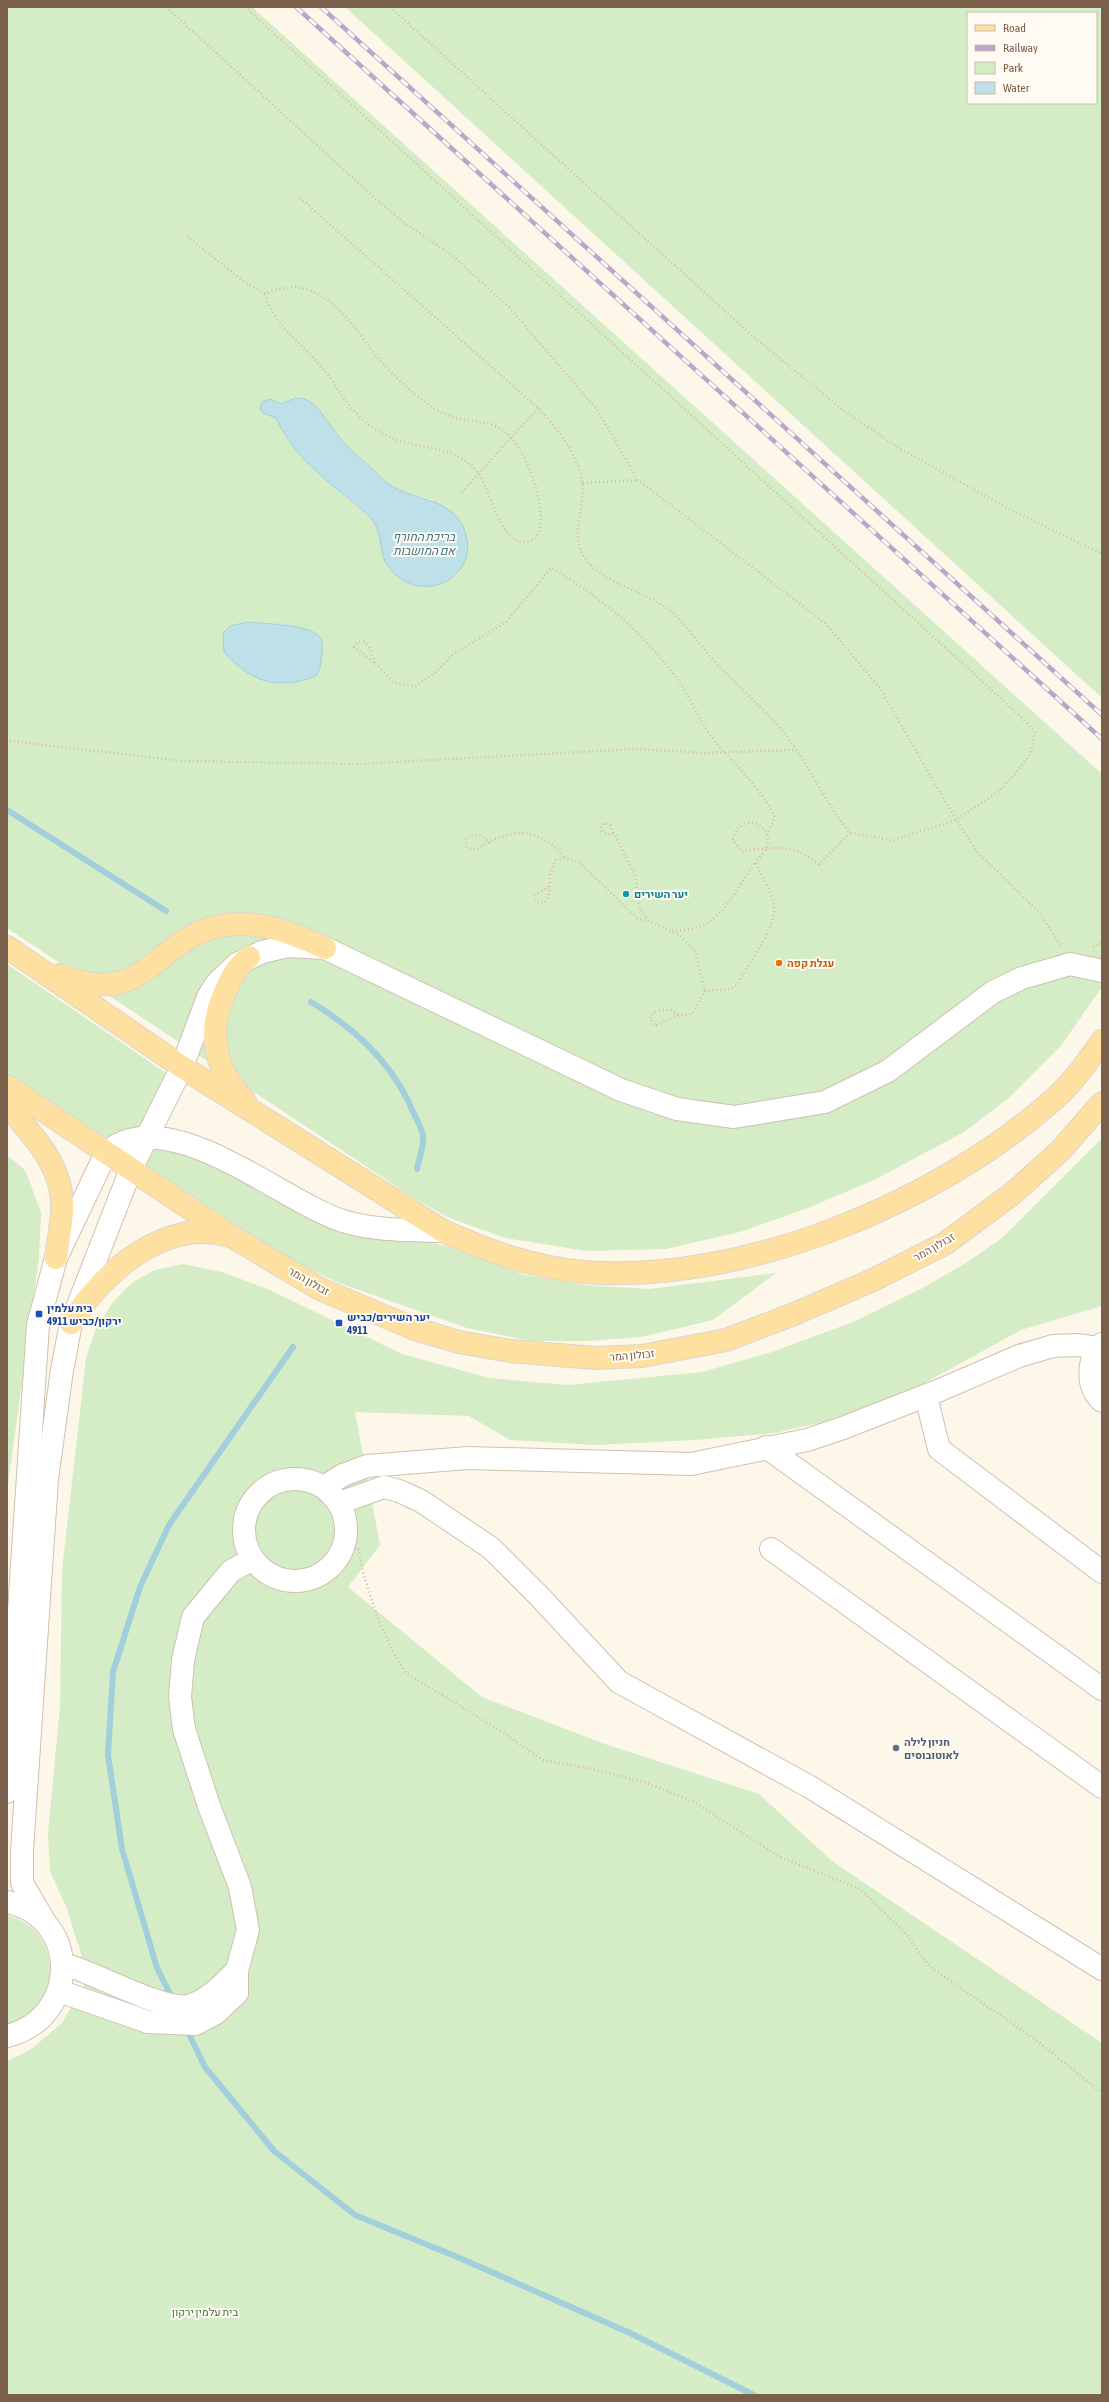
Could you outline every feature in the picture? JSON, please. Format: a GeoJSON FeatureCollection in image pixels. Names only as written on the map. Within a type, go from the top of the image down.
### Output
{"type":"FeatureCollection","features":[{"type":"Feature","properties":{"kind":"main road"},"geometry":{"type":"LineString","coordinates":[[27,961],[79,982],[114,984],[139,975],[184,942],[201,932],[234,924],[251,924],[283,930],[325,948]]}},
{"type":"Feature","properties":{"kind":"main road"},"geometry":{"type":"LineString","coordinates":[[7,947],[182,1067],[268,1123],[443,1231],[489,1251],[522,1261],[584,1272],[657,1271],[701,1266],[742,1257],[833,1229],[892,1204],[956,1171],[1005,1139],[1053,1100],[1079,1074],[1102,1042]]}},
{"type":"Feature","properties":{"kind":"main road"},"geometry":{"type":"LineString","coordinates":[[249,957],[241,964],[219,1004],[215,1023],[214,1040],[217,1056],[232,1085],[268,1123]]}},
{"type":"Feature","properties":{"kind":"main road","name":"זבולון המר"},"geometry":{"type":"LineString","coordinates":[[7,1086],[231,1236],[320,1289],[415,1329],[444,1338],[510,1351],[595,1358],[642,1356],[726,1340],[794,1314],[873,1280],[946,1243],[1017,1190],[1060,1151],[1101,1105]]}},
{"type":"Feature","properties":{"kind":"main road"},"geometry":{"type":"LineString","coordinates":[[7,1105],[44,1148],[56,1170],[61,1188],[62,1211],[56,1258]]}},
{"type":"Feature","properties":{"kind":"main road"},"geometry":{"type":"LineString","coordinates":[[71,1323],[84,1301],[98,1285],[142,1251],[164,1240],[193,1231],[210,1231],[231,1236]]}},
{"type":"Feature","properties":{"kind":"street"},"geometry":{"type":"LineString","coordinates":[[7,2036],[20,2032],[39,2021],[53,2005],[59,1991],[63,1964],[58,1943],[22,1883],[22,1851],[47,1479],[62,1370],[71,1323],[144,1138],[182,1067],[212,990],[226,973],[249,957],[288,946],[325,948],[621,1090],[677,1109],[734,1117],[825,1102],[888,1071],[993,992],[1022,978],[1070,964],[1102,971]]}},
{"type":"Feature","properties":{"kind":"street"},"geometry":{"type":"LineString","coordinates":[[7,1792],[38,1325],[56,1258],[106,1153],[121,1142],[144,1138],[170,1140],[212,1153],[343,1221],[370,1227],[443,1231]]}},
{"type":"Feature","properties":{"kind":"street"},"geometry":{"type":"LineString","coordinates":[[324,1487],[344,1475],[378,1465],[468,1458],[691,1464],[766,1447],[806,1440],[926,1396],[1019,1356],[1053,1346],[1077,1344],[1100,1346],[1092,1360],[1090,1374],[1093,1387],[1102,1401]]}},
{"type":"Feature","properties":{"kind":"street"},"geometry":{"type":"LineString","coordinates":[[926,1396],[939,1448],[1102,1572]]}},
{"type":"Feature","properties":{"kind":"street"},"geometry":{"type":"LineString","coordinates":[[766,1447],[1102,1689]]}},
{"type":"Feature","properties":{"kind":"street"},"geometry":{"type":"LineString","coordinates":[[294,1478],[309,1480],[324,1487],[339,1503],[345,1518],[346,1534],[343,1549],[335,1563],[323,1573],[309,1580],[293,1581],[278,1578],[264,1570],[253,1559],[246,1544],[244,1529],[246,1514],[254,1499],[265,1488],[279,1481],[294,1478]]}},
{"type":"Feature","properties":{"kind":"street"},"geometry":{"type":"LineString","coordinates":[[339,1503],[384,1487],[399,1491],[421,1501],[491,1548],[539,1596],[619,1682],[810,1788],[1102,1969]]}},
{"type":"Feature","properties":{"kind":"street"},"geometry":{"type":"LineString","coordinates":[[771,1549],[1102,1786]]}},
{"type":"Feature","properties":{"kind":"street"},"geometry":{"type":"LineString","coordinates":[[59,1991],[148,2022],[195,2024],[214,2004],[237,1993],[237,1970],[248,1930],[240,1886],[209,1806],[184,1730],[180,1697],[183,1660],[193,1617],[231,1571],[253,1559]]}},
{"type":"Feature","properties":{"kind":"street"},"geometry":{"type":"LineString","coordinates":[[7,1902],[18,1904],[33,1912],[46,1924]]}},
{"type":"Feature","properties":{"kind":"street"},"geometry":{"type":"LineString","coordinates":[[63,1964],[82,1969],[159,2002],[187,2006],[214,2004]]}},
{"type":"Feature","properties":{"kind":"path"},"geometry":{"type":"LineString","coordinates":[[166,7],[376,199],[407,225],[453,256],[509,307],[598,411],[638,480],[825,623],[880,688],[956,820],[978,852],[1039,912],[1069,959],[1070,964]]}},
{"type":"Feature","properties":{"kind":"path"},"geometry":{"type":"LineString","coordinates":[[245,7],[1021,717],[1035,732],[1031,753],[1016,773],[1000,791],[956,820],[890,842],[877,837],[850,833],[828,805],[796,750],[778,726],[717,664],[668,608],[655,599],[608,577],[585,557],[579,546],[578,522],[583,483],[579,467],[553,424],[538,408],[299,197]]}},
{"type":"Feature","properties":{"kind":"path"},"geometry":{"type":"LineString","coordinates":[[390,7],[749,333],[844,411],[901,449],[1009,509],[1102,554]]}},
{"type":"Feature","properties":{"kind":"path"},"geometry":{"type":"LineString","coordinates":[[188,236],[242,281],[265,294],[271,309],[278,319],[323,369],[357,414],[365,422],[395,440],[430,447],[456,457],[471,465],[480,475],[510,535],[523,542],[530,542],[536,538],[543,516],[541,503],[521,452],[510,436],[493,423],[452,416],[427,403],[396,378],[379,360],[346,316],[316,293],[295,287],[273,290],[265,294]]}},
{"type":"Feature","properties":{"kind":"path"},"geometry":{"type":"LineString","coordinates":[[462,492],[480,475],[510,436],[538,408]]}},
{"type":"Feature","properties":{"kind":"path"},"geometry":{"type":"LineString","coordinates":[[583,483],[638,480]]}},
{"type":"Feature","properties":{"kind":"path"},"geometry":{"type":"LineString","coordinates":[[375,663],[369,647],[364,642],[358,642],[354,647],[375,663],[394,684],[416,686],[436,672],[452,655],[506,622],[551,568],[582,586],[598,598],[655,650],[676,678],[706,729],[768,802],[775,818],[767,834]]}},
{"type":"Feature","properties":{"kind":"path"},"geometry":{"type":"LineString","coordinates":[[10,741],[183,761],[342,764],[464,759],[634,749],[724,752],[796,750]]}},
{"type":"Feature","properties":{"kind":"path"},"geometry":{"type":"LineString","coordinates":[[613,833],[608,835],[602,832],[601,826],[605,823],[610,825],[635,875],[640,909],[649,921]]}},
{"type":"Feature","properties":{"kind":"path"},"geometry":{"type":"LineString","coordinates":[[671,931],[691,931],[701,927],[725,910],[744,877],[766,850],[768,844],[767,834],[761,826],[748,823],[737,829],[733,839],[741,851],[766,850],[791,849],[819,864],[850,833]]}},
{"type":"Feature","properties":{"kind":"path"},"geometry":{"type":"LineString","coordinates":[[490,843],[482,836],[471,835],[464,840],[467,847],[473,850],[490,843],[498,838],[524,833],[539,835],[554,845],[564,858]]}},
{"type":"Feature","properties":{"kind":"path"},"geometry":{"type":"LineString","coordinates":[[548,887],[536,894],[535,898],[537,902],[544,903],[550,896],[548,887],[556,860],[564,858],[579,862],[637,918],[649,921],[679,935],[695,951],[705,991],[692,1014],[678,1016],[655,1026],[650,1019],[653,1013],[661,1010],[672,1010],[678,1016]]}},
{"type":"Feature","properties":{"kind":"path"},"geometry":{"type":"LineString","coordinates":[[705,991],[731,989],[737,985],[764,940],[775,917],[774,905],[756,862]]}},
{"type":"Feature","properties":{"kind":"path"},"geometry":{"type":"LineString","coordinates":[[343,1549],[358,1548],[364,1576],[377,1616],[392,1652],[406,1673],[499,1730],[543,1760],[593,1769],[647,1783],[694,1802],[780,1857],[860,1889],[907,1935],[928,1966],[1036,2040],[1102,2093]]}},
{"type":"Feature","properties":{"kind":"green space"},"geometry":{"type":"Polygon","coordinates":[[[7,7],[252,7],[1102,774],[1102,987],[1060,1047],[1010,1097],[964,1132],[876,1179],[808,1208],[740,1232],[666,1249],[586,1251],[505,1238],[447,1217],[409,1195],[7,928],[7,7]],[[295,398],[281,404],[277,402],[276,418],[288,441],[318,474],[371,518],[378,528],[388,568],[411,585],[433,500],[400,491],[383,482],[368,464],[350,450],[307,399],[295,398]],[[248,622],[272,682],[285,684],[302,681],[320,637],[312,632],[295,627],[248,622]]]}},
{"type":"Feature","properties":{"kind":"green space"},"geometry":{"type":"Polygon","coordinates":[[[345,7],[1102,7],[1102,698],[345,7]]]}},
{"type":"Feature","properties":{"kind":"green space"},"geometry":{"type":"Polygon","coordinates":[[[7,964],[166,1073],[140,1127],[118,1133],[104,1143],[7,1075],[7,964]]]}},
{"type":"Feature","properties":{"kind":"green space","name":"בית עלמין ירקון"},"geometry":{"type":"Polygon","coordinates":[[[1102,1138],[1102,1306],[1021,1330],[908,1392],[837,1419],[775,1433],[695,1440],[595,1445],[510,1440],[469,1416],[355,1412],[380,1545],[348,1587],[482,1697],[605,1744],[759,1794],[832,1861],[1102,2043],[1102,2395],[7,2395],[7,2061],[30,2050],[62,2023],[84,1985],[81,1954],[67,1909],[50,1871],[48,1834],[60,1706],[62,1570],[86,1358],[96,1328],[113,1302],[133,1282],[155,1270],[183,1264],[222,1272],[270,1290],[402,1354],[489,1378],[568,1385],[702,1372],[772,1352],[853,1322],[921,1289],[969,1261],[1002,1238],[1102,1138]]]}},
{"type":"Feature","properties":{"kind":"green space"},"geometry":{"type":"Polygon","coordinates":[[[149,1147],[168,1149],[418,1240],[447,1246],[525,1275],[584,1285],[649,1289],[776,1273],[713,1320],[641,1337],[587,1341],[531,1341],[467,1328],[339,1283],[282,1256],[143,1169],[149,1147]]]}},
{"type":"Feature","properties":{"kind":"green space"},"geometry":{"type":"Polygon","coordinates":[[[7,1155],[25,1170],[41,1212],[39,1258],[7,1492],[7,1155]]]}},
{"type":"Feature","properties":{"kind":"green space"},"geometry":{"type":"Polygon","coordinates":[[[7,1915],[24,1922],[38,1934],[46,1947],[50,1974],[47,1988],[33,2011],[21,2019],[7,2024],[7,1915]]]}},
{"type":"Feature","properties":{"kind":"water","name":"בריכת החורף אם המושבות"},"geometry":{"type":"Polygon","coordinates":[[[295,398],[306,399],[315,405],[353,452],[389,484],[399,490],[445,507],[459,520],[464,529],[468,545],[466,559],[459,571],[449,580],[437,585],[424,586],[410,584],[397,576],[390,569],[385,562],[379,533],[371,518],[318,473],[295,448],[276,418],[263,413],[260,408],[262,402],[270,399],[281,404],[295,398]]]}},
{"type":"Feature","properties":{"kind":"water"},"geometry":{"type":"Polygon","coordinates":[[[248,622],[297,627],[307,629],[315,633],[322,641],[320,665],[316,676],[302,681],[277,683],[255,677],[244,671],[224,652],[223,633],[230,626],[248,622]]]}},
{"type":"Feature","properties":{"kind":"waterway"},"geometry":{"type":"LineString","coordinates":[[7,810],[166,911]]}},
{"type":"Feature","properties":{"kind":"waterway"},"geometry":{"type":"LineString","coordinates":[[311,1002],[358,1036],[372,1049],[396,1079],[406,1096],[423,1136],[423,1144],[417,1169]]}},
{"type":"Feature","properties":{"kind":"waterway"},"geometry":{"type":"LineString","coordinates":[[173,2000],[157,1968],[122,1849],[108,1755],[113,1672],[140,1587],[169,1525],[293,1347]]}},
{"type":"Feature","properties":{"kind":"waterway"},"geometry":{"type":"LineString","coordinates":[[186,2028],[205,2067],[274,2151],[355,2215],[462,2259],[630,2333],[754,2395]]}},
{"type":"Feature","properties":{"kind":"railway"},"geometry":{"type":"LineString","coordinates":[[296,7],[1102,739]]}},
{"type":"Feature","properties":{"kind":"railway"},"geometry":{"type":"LineString","coordinates":[[321,7],[1102,715]]}},
{"type":"Feature","properties":{"kind":"place","name":"יער השירים"},"geometry":{"type":"Point","coordinates":[626,894]}},
{"type":"Feature","properties":{"kind":"place","name":"עגלת קפה"},"geometry":{"type":"Point","coordinates":[779,963]}},
{"type":"Feature","properties":{"kind":"place","name":"בית עלמין ירקון/כביש 4911"},"geometry":{"type":"Point","coordinates":[39,1314]}},
{"type":"Feature","properties":{"kind":"place","name":"יער השירים/כביש 4911"},"geometry":{"type":"Point","coordinates":[339,1323]}},
{"type":"Feature","properties":{"kind":"place","name":"חניון לילה לאוטובוסים"},"geometry":{"type":"Point","coordinates":[896,1748]}}]}
